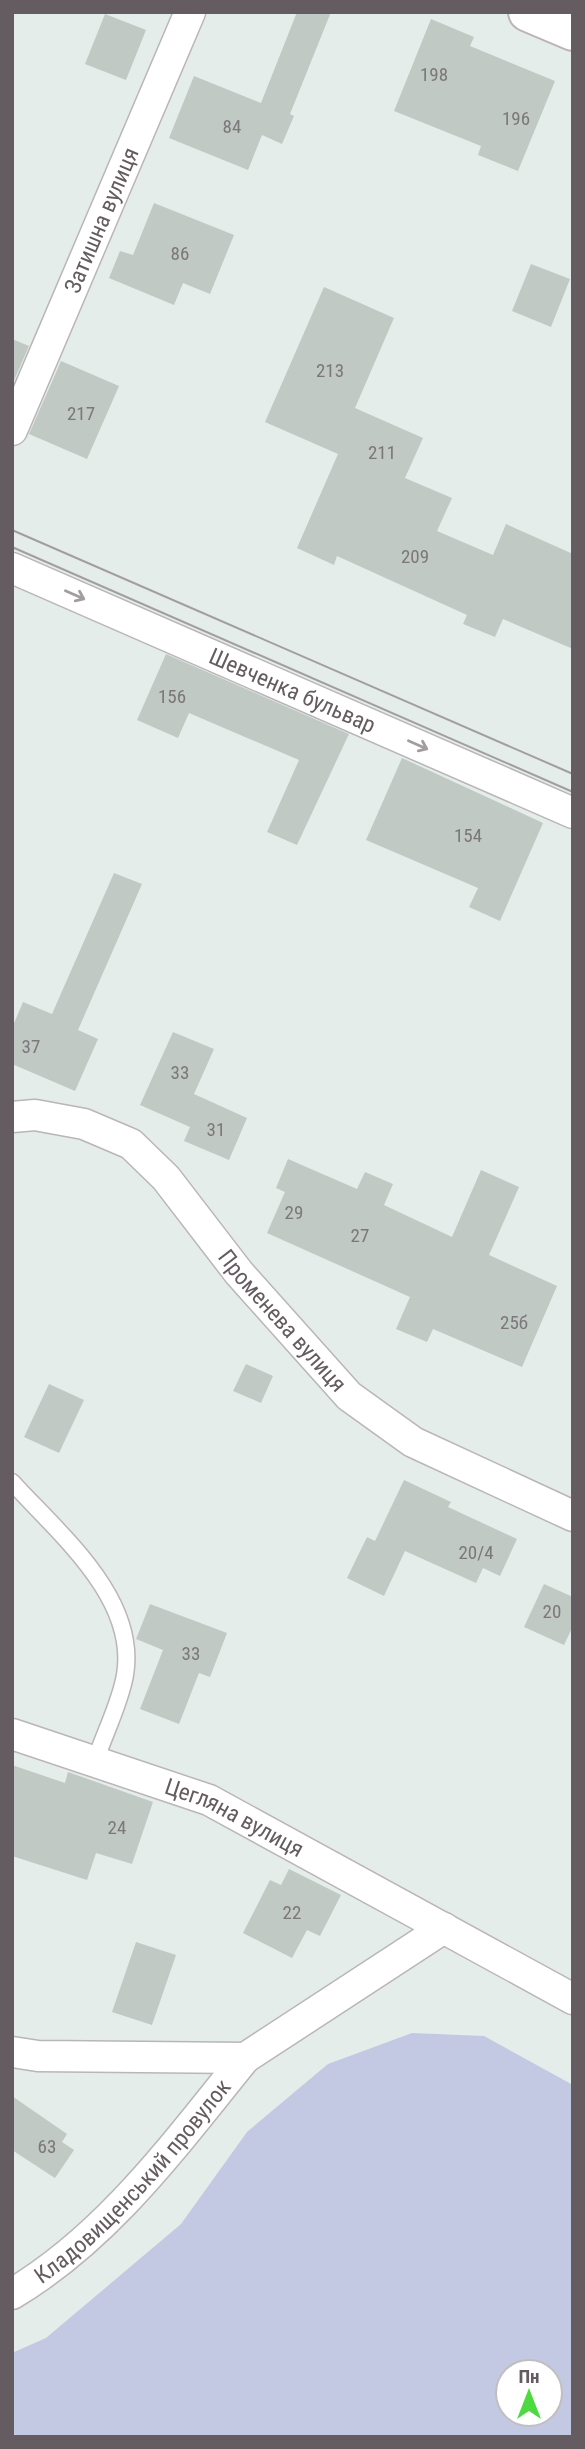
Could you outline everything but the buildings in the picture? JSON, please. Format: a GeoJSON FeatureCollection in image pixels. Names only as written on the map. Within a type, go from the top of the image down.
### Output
{"type":"FeatureCollection","features":[{"type":"Feature","properties":{"kind":"street","name":"Затишна вулиця"},"geometry":{"type":"LineString","coordinates":[[12,430],[190,12]]}},
{"type":"Feature","properties":{"kind":"street"},"geometry":{"type":"LineString","coordinates":[[528,12],[573,31]]}},
{"type":"Feature","properties":{"kind":"street","name":"Шевченка бульвар"},"geometry":{"type":"LineString","coordinates":[[12,568],[573,813]]}},
{"type":"Feature","properties":{"kind":"street","name":"Променева вулиця"},"geometry":{"type":"LineString","coordinates":[[12,1117],[35,1115],[84,1124],[131,1144],[166,1178],[240,1273],[349,1396],[413,1441],[573,1516]]}},
{"type":"Feature","properties":{"kind":"street","name":"Цегляна вулиця"},"geometry":{"type":"LineString","coordinates":[[12,1734],[209,1800],[573,1999]]}},
{"type":"Feature","properties":{"kind":"street"},"geometry":{"type":"LineString","coordinates":[[12,2052],[38,2056],[245,2058],[444,1928]]}},
{"type":"Feature","properties":{"kind":"street","name":"Кладовищенський провулок"},"geometry":{"type":"LineString","coordinates":[[12,2294],[41,2277],[104,2225],[155,2171],[245,2058]]}},
{"type":"Feature","properties":{"kind":"lane"},"geometry":{"type":"LineString","coordinates":[[12,1482],[97,1577],[116,1607],[126,1641],[125,1676],[95,1762]]}},
{"type":"Feature","properties":{"kind":"shaded area"},"geometry":{"type":"Polygon","coordinates":[[[412,2033],[484,2036],[573,2085],[573,2437],[12,2437],[12,2353],[46,2338],[181,2224],[247,2132],[328,2064],[412,2033]]]}},
{"type":"Feature","properties":{"kind":"tram line"},"geometry":{"type":"LineString","coordinates":[[12,530],[573,774]]}},
{"type":"Feature","properties":{"kind":"tram line"},"geometry":{"type":"LineString","coordinates":[[12,547],[573,792]]}}]}
